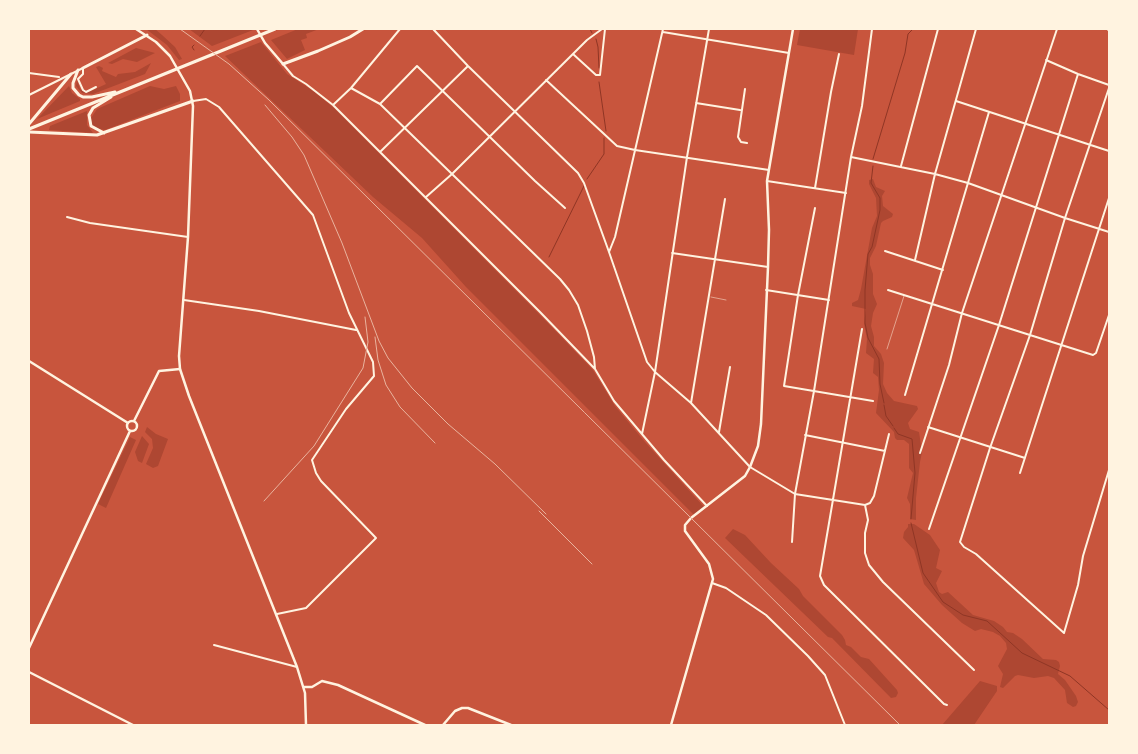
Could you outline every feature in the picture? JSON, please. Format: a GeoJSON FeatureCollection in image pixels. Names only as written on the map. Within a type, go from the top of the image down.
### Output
{"type":"FeatureCollection","features":[{"type":"Feature","properties":{"kind":"main road"},"geometry":{"type":"LineString","coordinates":[[29,130],[275,29]]}},
{"type":"Feature","properties":{"kind":"main road"},"geometry":{"type":"LineString","coordinates":[[283,64],[318,52],[363,29]]}},
{"type":"Feature","properties":{"kind":"main road"},"geometry":{"type":"LineString","coordinates":[[83,68],[147,35]]}},
{"type":"Feature","properties":{"kind":"main road"},"geometry":{"type":"LineString","coordinates":[[78,70],[73,80],[73,88],[77,94],[83,97],[92,97],[125,89]]}},
{"type":"Feature","properties":{"kind":"main road"},"geometry":{"type":"LineString","coordinates":[[29,124],[71,74]]}},
{"type":"Feature","properties":{"kind":"main road"},"geometry":{"type":"LineString","coordinates":[[104,134],[91,126],[88,119],[89,113],[102,102],[125,89]]}},
{"type":"Feature","properties":{"kind":"main road"},"geometry":{"type":"LineString","coordinates":[[29,130],[56,134],[104,134],[192,101]]}},
{"type":"Feature","properties":{"kind":"street"},"geometry":{"type":"LineString","coordinates":[[136,29],[147,35],[174,61],[190,91],[192,101],[194,117],[188,237],[179,356],[180,369],[192,405],[298,667],[304,687],[306,725]]}},
{"type":"Feature","properties":{"kind":"street"},"geometry":{"type":"LineString","coordinates":[[258,29],[265,42],[293,76],[333,105],[595,369],[614,401],[706,506]]}},
{"type":"Feature","properties":{"kind":"street"},"geometry":{"type":"LineString","coordinates":[[333,105],[351,88],[400,29]]}},
{"type":"Feature","properties":{"kind":"street"},"geometry":{"type":"LineString","coordinates":[[433,29],[468,66],[578,173],[584,183],[610,252],[647,362],[655,372],[691,403],[750,467],[795,494],[865,505],[870,503],[874,496],[889,434]]}},
{"type":"Feature","properties":{"kind":"street"},"geometry":{"type":"LineString","coordinates":[[573,54],[596,75],[600,74],[604,29]]}},
{"type":"Feature","properties":{"kind":"street"},"geometry":{"type":"LineString","coordinates":[[426,197],[452,174],[573,54],[604,29]]}},
{"type":"Feature","properties":{"kind":"street"},"geometry":{"type":"LineString","coordinates":[[610,252],[663,29]]}},
{"type":"Feature","properties":{"kind":"street"},"geometry":{"type":"LineString","coordinates":[[642,434],[655,372],[687,157],[710,29]]}},
{"type":"Feature","properties":{"kind":"street"},"geometry":{"type":"LineString","coordinates":[[672,725],[713,576],[709,564],[685,531],[686,522],[739,481],[750,467],[758,446],[761,424],[768,268],[767,181],[793,29]]}},
{"type":"Feature","properties":{"kind":"street"},"geometry":{"type":"LineString","coordinates":[[792,542],[795,494],[814,391],[851,157],[862,106],[872,29]]}},
{"type":"Feature","properties":{"kind":"street"},"geometry":{"type":"LineString","coordinates":[[901,166],[938,29]]}},
{"type":"Feature","properties":{"kind":"street"},"geometry":{"type":"LineString","coordinates":[[915,260],[935,174],[976,29]]}},
{"type":"Feature","properties":{"kind":"street"},"geometry":{"type":"LineString","coordinates":[[920,454],[949,365],[962,312],[1057,29]]}},
{"type":"Feature","properties":{"kind":"street"},"geometry":{"type":"LineString","coordinates":[[662,32],[789,53]]}},
{"type":"Feature","properties":{"kind":"street"},"geometry":{"type":"LineString","coordinates":[[816,188],[839,54]]}},
{"type":"Feature","properties":{"kind":"street"},"geometry":{"type":"LineString","coordinates":[[1046,60],[1078,74],[1109,84]]}},
{"type":"Feature","properties":{"kind":"street"},"geometry":{"type":"LineString","coordinates":[[380,104],[417,66],[565,208]]}},
{"type":"Feature","properties":{"kind":"street"},"geometry":{"type":"LineString","coordinates":[[380,152],[468,66]]}},
{"type":"Feature","properties":{"kind":"street"},"geometry":{"type":"LineString","coordinates":[[29,95],[83,68],[83,74],[78,79],[83,90],[86,92],[96,87]]}},
{"type":"Feature","properties":{"kind":"street"},"geometry":{"type":"LineString","coordinates":[[29,73],[59,77]]}},
{"type":"Feature","properties":{"kind":"street"},"geometry":{"type":"LineString","coordinates":[[929,529],[999,325],[1078,74]]}},
{"type":"Feature","properties":{"kind":"street"},"geometry":{"type":"LineString","coordinates":[[546,80],[617,146],[769,170]]}},
{"type":"Feature","properties":{"kind":"street"},"geometry":{"type":"LineString","coordinates":[[351,88],[380,104],[545,264],[569,290],[578,305],[587,331],[595,369]]}},
{"type":"Feature","properties":{"kind":"street"},"geometry":{"type":"LineString","coordinates":[[1109,88],[1065,218],[1030,335],[990,448],[960,542],[964,547],[976,554],[1064,633],[1078,585],[1083,556],[1109,470]]}},
{"type":"Feature","properties":{"kind":"street"},"geometry":{"type":"LineString","coordinates":[[745,89],[738,137],[741,142],[747,143]]}},
{"type":"Feature","properties":{"kind":"street"},"geometry":{"type":"LineString","coordinates":[[192,101],[206,99],[219,107],[313,215],[356,330],[373,362],[374,376],[346,409],[312,460],[321,481],[376,538],[306,608],[276,614]]}},
{"type":"Feature","properties":{"kind":"street"},"geometry":{"type":"LineString","coordinates":[[956,101],[1109,151]]}},
{"type":"Feature","properties":{"kind":"street"},"geometry":{"type":"LineString","coordinates":[[696,103],[742,110]]}},
{"type":"Feature","properties":{"kind":"street"},"geometry":{"type":"LineString","coordinates":[[905,395],[989,112]]}},
{"type":"Feature","properties":{"kind":"street"},"geometry":{"type":"LineString","coordinates":[[851,157],[901,166],[968,183],[1109,232]]}},
{"type":"Feature","properties":{"kind":"street"},"geometry":{"type":"LineString","coordinates":[[767,181],[846,193]]}},
{"type":"Feature","properties":{"kind":"street"},"geometry":{"type":"LineString","coordinates":[[1020,473],[1109,198]]}},
{"type":"Feature","properties":{"kind":"street"},"geometry":{"type":"LineString","coordinates":[[691,403],[726,199]]}},
{"type":"Feature","properties":{"kind":"street"},"geometry":{"type":"LineString","coordinates":[[815,208],[798,295],[784,386],[873,402]]}},
{"type":"Feature","properties":{"kind":"street"},"geometry":{"type":"LineString","coordinates":[[67,217],[90,223],[188,237]]}},
{"type":"Feature","properties":{"kind":"street"},"geometry":{"type":"LineString","coordinates":[[885,251],[943,270]]}},
{"type":"Feature","properties":{"kind":"street"},"geometry":{"type":"LineString","coordinates":[[672,253],[768,268]]}},
{"type":"Feature","properties":{"kind":"street"},"geometry":{"type":"LineString","coordinates":[[766,290],[829,300]]}},
{"type":"Feature","properties":{"kind":"street"},"geometry":{"type":"LineString","coordinates":[[888,290],[1093,355],[1096,353],[1109,315]]}},
{"type":"Feature","properties":{"kind":"street"},"geometry":{"type":"LineString","coordinates":[[183,300],[259,311],[356,330]]}},
{"type":"Feature","properties":{"kind":"street"},"geometry":{"type":"LineString","coordinates":[[862,329],[820,576],[824,585],[947,705]]}},
{"type":"Feature","properties":{"kind":"street"},"geometry":{"type":"LineString","coordinates":[[29,361],[128,423]]}},
{"type":"Feature","properties":{"kind":"street"},"geometry":{"type":"LineString","coordinates":[[719,432],[730,367]]}},
{"type":"Feature","properties":{"kind":"street"},"geometry":{"type":"LineString","coordinates":[[128,423],[134,421],[159,371],[180,369]]}},
{"type":"Feature","properties":{"kind":"street"},"geometry":{"type":"LineString","coordinates":[[130,431],[137,429],[137,424],[134,421]]}},
{"type":"Feature","properties":{"kind":"street"},"geometry":{"type":"LineString","coordinates":[[128,423],[127,427],[130,431]]}},
{"type":"Feature","properties":{"kind":"street"},"geometry":{"type":"LineString","coordinates":[[928,427],[1025,458]]}},
{"type":"Feature","properties":{"kind":"street"},"geometry":{"type":"LineString","coordinates":[[29,648],[130,431]]}},
{"type":"Feature","properties":{"kind":"street"},"geometry":{"type":"LineString","coordinates":[[805,435],[885,451]]}},
{"type":"Feature","properties":{"kind":"street"},"geometry":{"type":"LineString","coordinates":[[865,505],[868,520],[865,533],[865,552],[870,565],[883,582],[974,670]]}},
{"type":"Feature","properties":{"kind":"street"},"geometry":{"type":"LineString","coordinates":[[712,582],[726,588],[766,615],[808,656],[825,675],[845,725]]}},
{"type":"Feature","properties":{"kind":"street"},"geometry":{"type":"LineString","coordinates":[[214,645],[298,667]]}},
{"type":"Feature","properties":{"kind":"street"},"geometry":{"type":"LineString","coordinates":[[29,672],[133,725]]}},
{"type":"Feature","properties":{"kind":"street"},"geometry":{"type":"LineString","coordinates":[[304,687],[312,687],[322,681],[338,685],[425,725]]}},
{"type":"Feature","properties":{"kind":"street"},"geometry":{"type":"LineString","coordinates":[[443,725],[455,711],[466,708],[510,725]]}},
{"type":"Feature","properties":{"kind":"lane"},"geometry":{"type":"LineString","coordinates":[[887,349],[904,295]]}},
{"type":"Feature","properties":{"kind":"lane"},"geometry":{"type":"LineString","coordinates":[[709,297],[726,300]]}},
{"type":"Feature","properties":{"kind":"shaded area"},"geometry":{"type":"Polygon","coordinates":[[[146,29],[155,29],[175,47],[182,59],[179,60],[167,45],[146,29]]]}},
{"type":"Feature","properties":{"kind":"shaded area"},"geometry":{"type":"Polygon","coordinates":[[[189,29],[253,29],[253,30],[212,46],[189,29]]]}},
{"type":"Feature","properties":{"kind":"shaded area"},"geometry":{"type":"Polygon","coordinates":[[[298,29],[319,29],[306,34],[307,38],[301,40],[305,50],[287,59],[271,40],[298,29]]]}},
{"type":"Feature","properties":{"kind":"shaded area"},"geometry":{"type":"Polygon","coordinates":[[[800,29],[858,29],[854,55],[797,45],[800,29]]]}},
{"type":"Feature","properties":{"kind":"shaded area"},"geometry":{"type":"Polygon","coordinates":[[[261,42],[287,74],[312,90],[334,108],[593,370],[615,406],[705,508],[694,515],[466,287],[422,238],[373,197],[225,56],[261,42]]]}},
{"type":"Feature","properties":{"kind":"shaded area"},"geometry":{"type":"Polygon","coordinates":[[[136,48],[155,53],[137,62],[123,59],[112,64],[108,63],[136,48]]]}},
{"type":"Feature","properties":{"kind":"shaded area"},"geometry":{"type":"Polygon","coordinates":[[[151,63],[145,74],[93,94],[82,93],[76,86],[77,80],[80,89],[84,92],[89,92],[106,84],[96,67],[99,66],[103,68],[102,71],[116,77],[118,74],[135,72],[151,63]]]}},
{"type":"Feature","properties":{"kind":"shaded area"},"geometry":{"type":"Polygon","coordinates":[[[69,86],[72,93],[80,101],[37,119],[69,86]]]}},
{"type":"Feature","properties":{"kind":"shaded area"},"geometry":{"type":"Polygon","coordinates":[[[150,86],[164,89],[176,86],[180,94],[180,101],[105,130],[92,125],[91,118],[97,109],[150,86]]]}},
{"type":"Feature","properties":{"kind":"shaded area"},"geometry":{"type":"Polygon","coordinates":[[[87,111],[87,125],[93,133],[49,130],[50,126],[87,111]]]}},
{"type":"Feature","properties":{"kind":"shaded area"},"geometry":{"type":"Polygon","coordinates":[[[873,179],[876,187],[885,191],[882,196],[883,206],[893,214],[892,217],[881,223],[876,246],[870,258],[873,274],[873,294],[877,304],[871,326],[874,346],[881,354],[884,363],[883,384],[887,393],[894,401],[917,406],[918,409],[908,423],[910,429],[919,432],[922,452],[916,498],[916,520],[910,519],[910,504],[907,498],[913,473],[909,468],[909,444],[904,440],[897,440],[894,432],[876,413],[879,390],[878,377],[873,373],[874,359],[866,353],[867,339],[864,324],[866,309],[852,306],[852,303],[858,300],[872,228],[877,216],[876,198],[869,184],[869,180],[873,179]]]}},
{"type":"Feature","properties":{"kind":"shaded area"},"geometry":{"type":"Polygon","coordinates":[[[147,427],[156,434],[168,439],[158,466],[153,468],[146,464],[153,448],[152,439],[145,432],[147,427]]]}},
{"type":"Feature","properties":{"kind":"shaded area"},"geometry":{"type":"Polygon","coordinates":[[[142,436],[149,444],[142,463],[138,461],[135,452],[142,436]]]}},
{"type":"Feature","properties":{"kind":"shaded area"},"geometry":{"type":"Polygon","coordinates":[[[130,437],[136,440],[106,508],[98,504],[130,437]]]}},
{"type":"Feature","properties":{"kind":"shaded area"},"geometry":{"type":"Polygon","coordinates":[[[908,524],[914,524],[930,535],[940,550],[936,568],[942,571],[936,583],[939,592],[942,594],[948,592],[973,615],[994,621],[1007,632],[1013,633],[1043,659],[1059,662],[1058,674],[1065,680],[1076,696],[1078,702],[1076,706],[1073,707],[1067,703],[1065,690],[1054,678],[1048,676],[1034,678],[1018,675],[1003,688],[1000,687],[1003,674],[998,666],[1007,649],[1006,643],[993,632],[981,629],[975,631],[962,623],[942,605],[924,584],[914,550],[903,538],[908,524]]]}},
{"type":"Feature","properties":{"kind":"shaded area"},"geometry":{"type":"Polygon","coordinates":[[[733,529],[745,535],[799,589],[803,596],[842,635],[846,645],[851,647],[861,657],[869,659],[897,690],[896,697],[891,698],[832,638],[828,637],[725,538],[733,529]]]}},
{"type":"Feature","properties":{"kind":"shaded area"},"geometry":{"type":"Polygon","coordinates":[[[980,681],[997,686],[997,691],[974,725],[942,725],[980,681]]]}},
{"type":"Feature","properties":{"kind":"waterway"},"geometry":{"type":"LineString","coordinates":[[200,36],[205,29]]}},
{"type":"Feature","properties":{"kind":"waterway"},"geometry":{"type":"LineString","coordinates":[[590,29],[592,33]]}},
{"type":"Feature","properties":{"kind":"waterway"},"geometry":{"type":"LineString","coordinates":[[873,159],[905,53],[908,34],[913,29]]}},
{"type":"Feature","properties":{"kind":"waterway"},"geometry":{"type":"LineString","coordinates":[[596,39],[599,68]]}},
{"type":"Feature","properties":{"kind":"waterway"},"geometry":{"type":"LineString","coordinates":[[194,45],[192,47],[194,50]]}},
{"type":"Feature","properties":{"kind":"waterway"},"geometry":{"type":"LineString","coordinates":[[599,82],[606,131]]}},
{"type":"Feature","properties":{"kind":"waterway"},"geometry":{"type":"LineString","coordinates":[[587,179],[604,154],[604,138]]}},
{"type":"Feature","properties":{"kind":"waterway"},"geometry":{"type":"LineString","coordinates":[[873,166],[871,183],[880,198],[880,210],[872,247],[868,254],[865,323],[868,338],[879,359],[880,384],[884,403]]}},
{"type":"Feature","properties":{"kind":"waterway"},"geometry":{"type":"LineString","coordinates":[[549,257],[584,186]]}},
{"type":"Feature","properties":{"kind":"waterway"},"geometry":{"type":"LineString","coordinates":[[884,405],[886,416],[893,426]]}},
{"type":"Feature","properties":{"kind":"waterway"},"geometry":{"type":"LineString","coordinates":[[894,428],[898,434],[912,439],[915,473],[911,519]]}},
{"type":"Feature","properties":{"kind":"waterway"},"geometry":{"type":"LineString","coordinates":[[911,523],[923,573],[943,602],[963,615],[987,621],[1022,653],[1070,676],[1109,710]]}},
{"type":"Feature","properties":{"kind":"railway"},"geometry":{"type":"LineString","coordinates":[[180,29],[229,64],[269,100],[900,725]]}},
{"type":"Feature","properties":{"kind":"railway"},"geometry":{"type":"LineString","coordinates":[[265,105],[292,137],[304,155],[342,243],[379,341],[388,358],[412,388],[448,424],[495,464],[546,514]]}},
{"type":"Feature","properties":{"kind":"railway"},"geometry":{"type":"LineString","coordinates":[[264,501],[314,446],[363,368],[368,342],[365,317]]}},
{"type":"Feature","properties":{"kind":"railway"},"geometry":{"type":"LineString","coordinates":[[375,337],[378,360],[386,385],[400,407],[435,443]]}},
{"type":"Feature","properties":{"kind":"railway"},"geometry":{"type":"LineString","coordinates":[[539,511],[592,564]]}}]}
